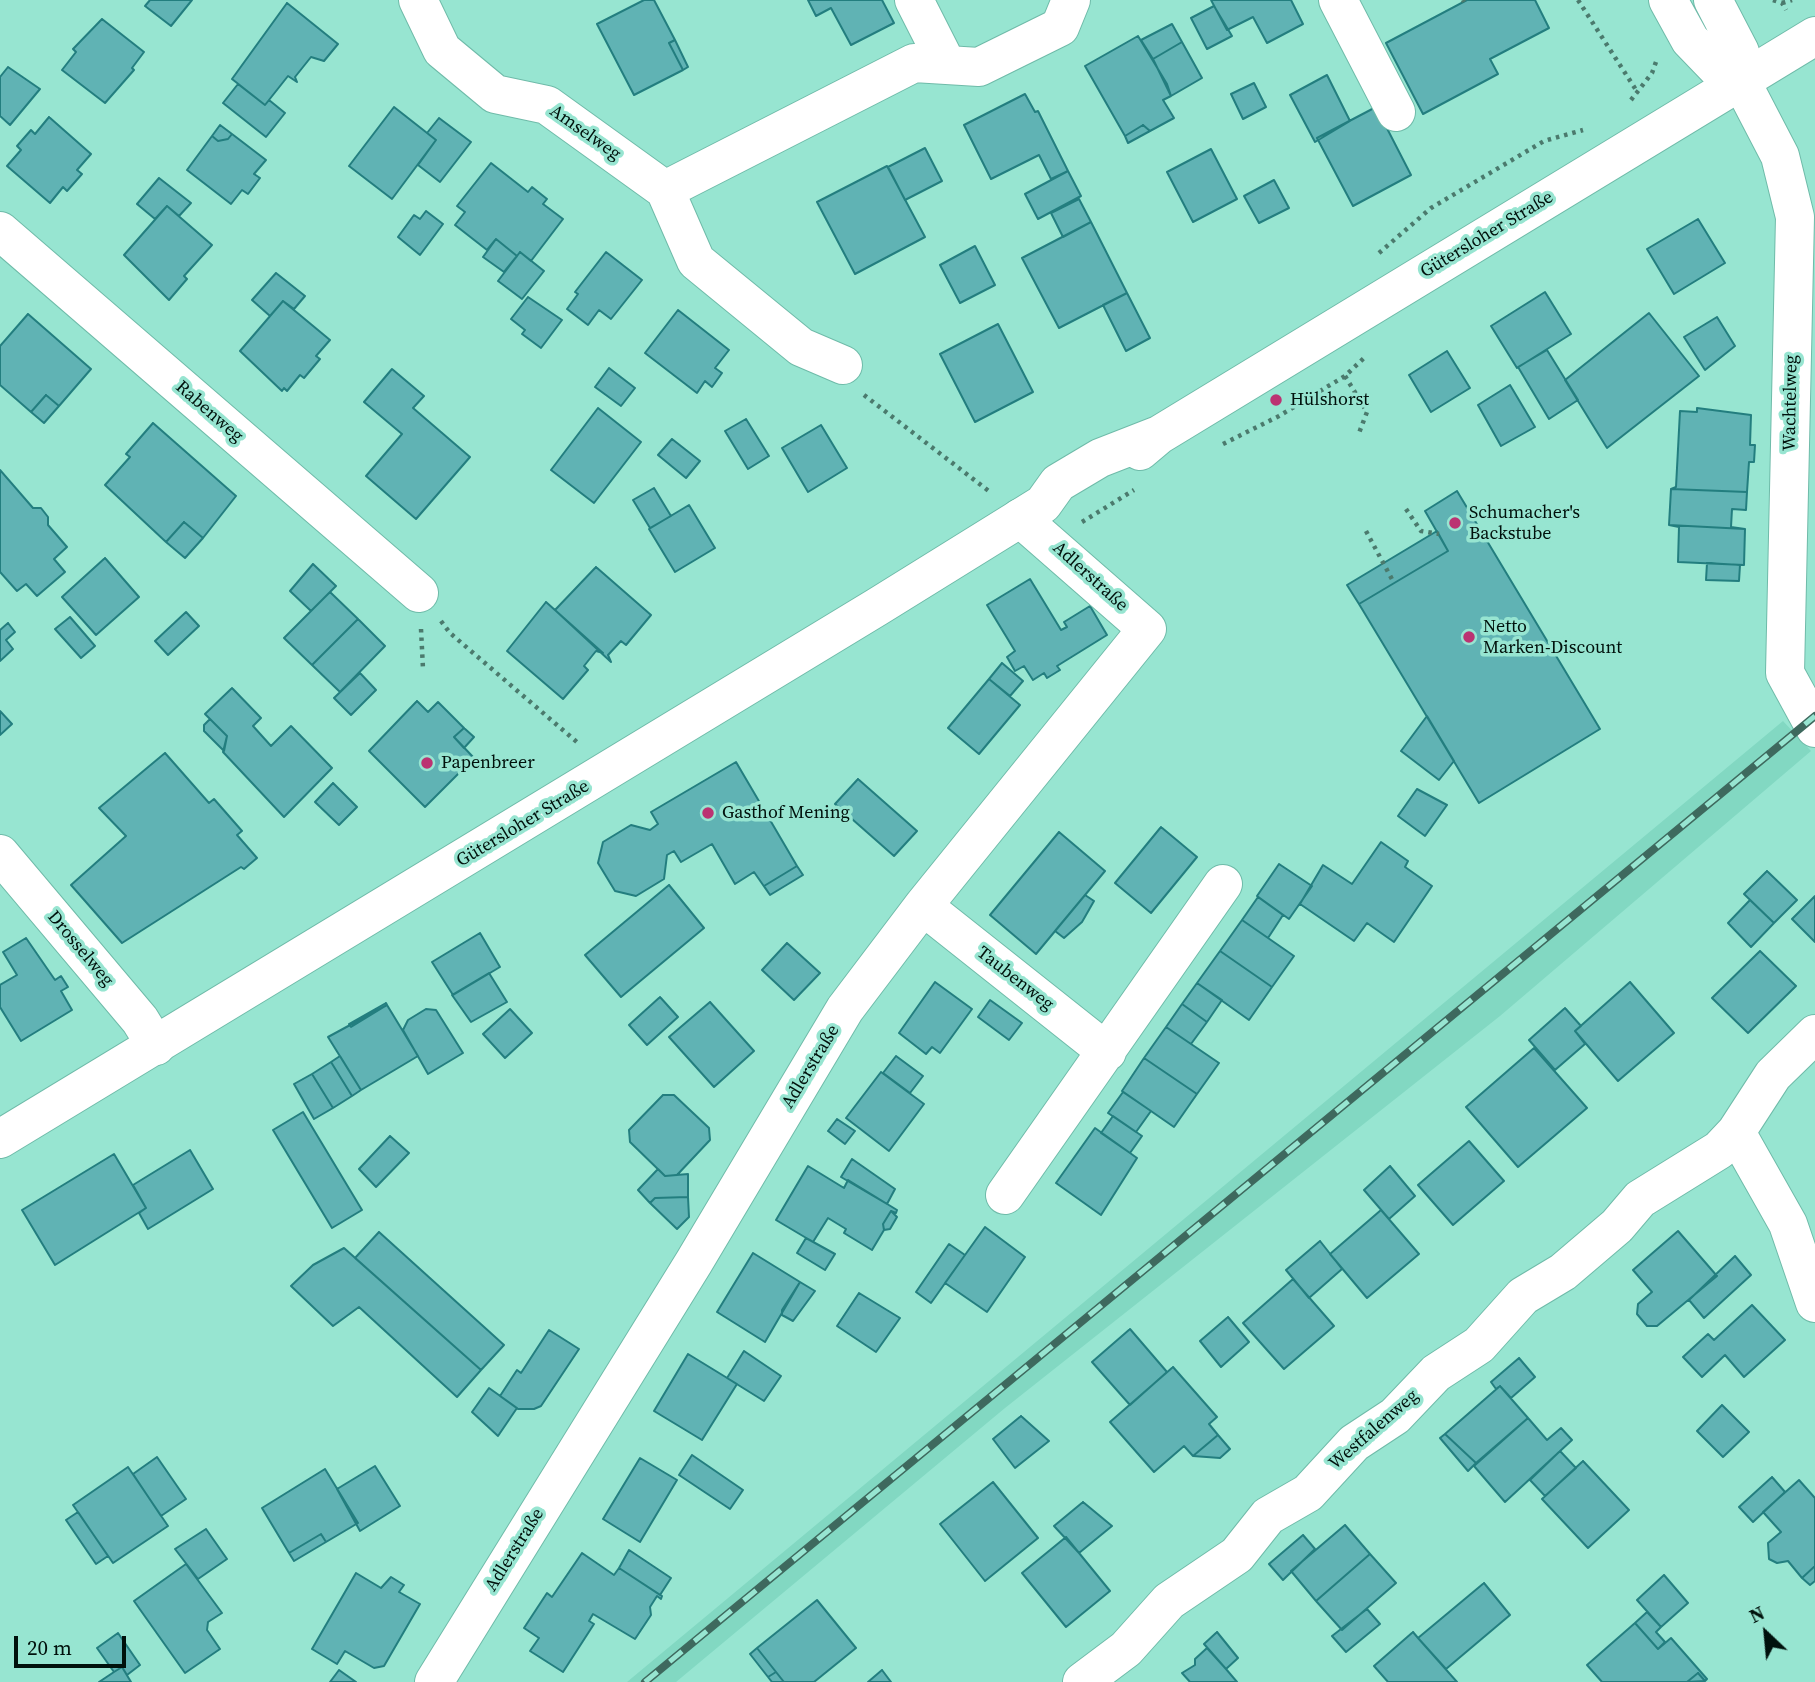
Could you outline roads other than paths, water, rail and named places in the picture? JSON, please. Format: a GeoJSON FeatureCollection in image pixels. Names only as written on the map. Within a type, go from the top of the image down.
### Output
{"type":"FeatureCollection","features":[{"type":"Feature","properties":{"kind":"street","name":"Amselweg"},"geometry":{"type":"LineString","coordinates":[[418,0],[442,50],[495,94],[547,105],[665,190]]}},
{"type":"Feature","properties":{"kind":"street"},"geometry":{"type":"LineString","coordinates":[[914,0],[947,65]]}},
{"type":"Feature","properties":{"kind":"street"},"geometry":{"type":"LineString","coordinates":[[844,365],[801,347],[696,261],[665,190],[914,63],[979,67],[1060,27],[1071,0]]}},
{"type":"Feature","properties":{"kind":"street"},"geometry":{"type":"LineString","coordinates":[[1668,0],[1690,40],[1717,68],[1741,81]]}},
{"type":"Feature","properties":{"kind":"street"},"geometry":{"type":"LineString","coordinates":[[1713,0],[1740,52],[1741,81]]}},
{"type":"Feature","properties":{"kind":"street"},"geometry":{"type":"LineString","coordinates":[[1343,2],[1396,112]]}},
{"type":"Feature","properties":{"kind":"street","name":"Gütersloher Straße"},"geometry":{"type":"LineString","coordinates":[[0,1139],[156,1046],[1058,483],[1100,458],[1159,435],[1741,81],[1802,25]]}},
{"type":"Feature","properties":{"kind":"street","name":"Wachtelweg"},"geometry":{"type":"LineString","coordinates":[[1741,81],[1780,156],[1795,217],[1786,673],[1815,729]]}},
{"type":"Feature","properties":{"kind":"street","name":"Rabenweg"},"geometry":{"type":"LineString","coordinates":[[0,231],[419,593]]}},
{"type":"Feature","properties":{"kind":"street","name":"Adlerstraße"},"geometry":{"type":"LineString","coordinates":[[434,1682],[694,1262],[845,1009],[923,906],[1147,629],[1020,507]]}},
{"type":"Feature","properties":{"kind":"street","name":"Drosselweg"},"geometry":{"type":"LineString","coordinates":[[0,854],[140,1020],[156,1046]]}},
{"type":"Feature","properties":{"kind":"street"},"geometry":{"type":"LineString","coordinates":[[1005,1195],[1223,884]]}},
{"type":"Feature","properties":{"kind":"street","name":"Taubenweg"},"geometry":{"type":"LineString","coordinates":[[923,906],[1107,1052]]}},
{"type":"Feature","properties":{"kind":"street","name":"Westfalenweg"},"geometry":{"type":"LineString","coordinates":[[1082,1682],[1126,1649],[1169,1601],[1237,1555],[1268,1516],[1308,1493],[1354,1443],[1395,1416],[1436,1373],[1479,1345],[1523,1296],[1563,1272],[1616,1226],[1640,1199],[1719,1150],[1736,1132],[1773,1075],[1815,1034]]}},
{"type":"Feature","properties":{"kind":"street"},"geometry":{"type":"LineString","coordinates":[[1736,1132],[1788,1224],[1815,1303]]}},
{"type":"Feature","properties":{"kind":"railway"},"geometry":{"type":"LineString","coordinates":[[645,1682],[1815,716]]}},
{"type":"Feature","properties":{"kind":"place","name":"Hülshorst"},"geometry":{"type":"Point","coordinates":[1276,400]}},
{"type":"Feature","properties":{"kind":"place","name":"Schumacher's Backstube"},"geometry":{"type":"Point","coordinates":[1455,523]}},
{"type":"Feature","properties":{"kind":"place","name":"Netto Marken-Discount"},"geometry":{"type":"Point","coordinates":[1469,637]}},
{"type":"Feature","properties":{"kind":"place","name":"Papenbreer"},"geometry":{"type":"Point","coordinates":[427,763]}},
{"type":"Feature","properties":{"kind":"place","name":"Gasthof Mening"},"geometry":{"type":"Point","coordinates":[708,813]}}]}
